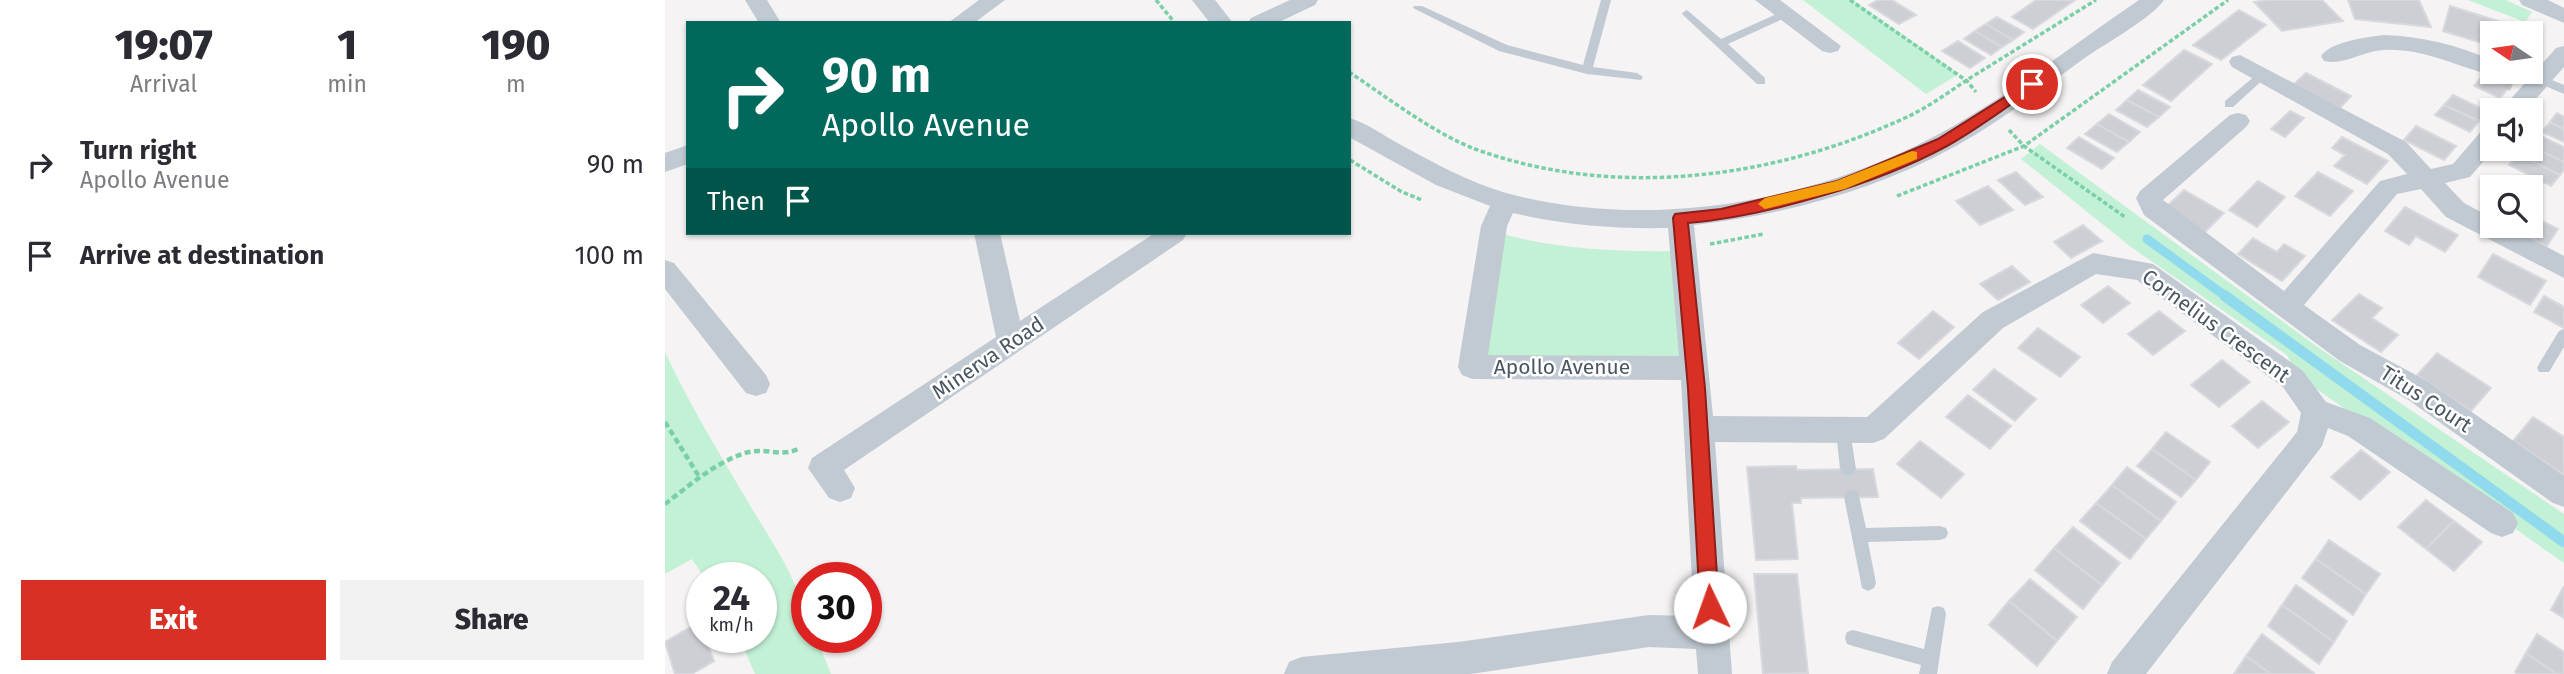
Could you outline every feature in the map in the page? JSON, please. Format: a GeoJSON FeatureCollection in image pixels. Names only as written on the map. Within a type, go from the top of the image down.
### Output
{"type":"FeatureCollection","features":[{"type":"Feature","properties":{"kind":"street"},"geometry":{"type":"LineString","coordinates":[[962,21],[995,0]]}},
{"type":"Feature","properties":{"kind":"street"},"geometry":{"type":"LineString","coordinates":[[1203,0],[1220,21]]}},
{"type":"Feature","properties":{"kind":"street"},"geometry":{"type":"LineString","coordinates":[[1263,21],[1307,0]]}},
{"type":"Feature","properties":{"kind":"street"},"geometry":{"type":"LineString","coordinates":[[1766,0],[1831,46]]}},
{"type":"Feature","properties":{"kind":"street"},"geometry":{"type":"LineString","coordinates":[[1351,127],[1425,171],[1505,202],[1599,218],[1721,215],[1840,185],[1943,142],[1992,112],[2153,0]]}},
{"type":"Feature","properties":{"kind":"street"},"geometry":{"type":"LineString","coordinates":[[2530,0],[2564,16]]}},
{"type":"Feature","properties":{"kind":"street"},"geometry":{"type":"LineString","coordinates":[[758,1],[769,21]]}},
{"type":"Feature","properties":{"kind":"street"},"geometry":{"type":"LineString","coordinates":[[2332,56],[2366,44],[2391,42],[2436,49],[2480,64]]}},
{"type":"Feature","properties":{"kind":"street"},"geometry":{"type":"LineString","coordinates":[[2543,70],[2564,53]]}},
{"type":"Feature","properties":{"kind":"street"},"geometry":{"type":"LineString","coordinates":[[2240,62],[2397,148],[2455,210],[2564,268]]}},
{"type":"Feature","properties":{"kind":"street","name":"Titus Court"},"geometry":{"type":"LineString","coordinates":[[2233,112],[2149,198],[2153,208],[2350,353],[2417,390],[2564,493]]}},
{"type":"Feature","properties":{"kind":"street"},"geometry":{"type":"LineString","coordinates":[[2286,308],[2389,187],[2461,171],[2480,149]]}},
{"type":"Feature","properties":{"kind":"street"},"geometry":{"type":"LineString","coordinates":[[665,163],[686,155]]}},
{"type":"Feature","properties":{"kind":"street","name":"Apollo Avenue"},"geometry":{"type":"LineString","coordinates":[[1505,202],[1494,226],[1472,367],[1695,368]]}},
{"type":"Feature","properties":{"kind":"street"},"geometry":{"type":"LineString","coordinates":[[1680,218],[1695,368],[1715,674]]}},
{"type":"Feature","properties":{"kind":"street"},"geometry":{"type":"LineString","coordinates":[[987,235],[1011,342]]}},
{"type":"Feature","properties":{"kind":"street","name":"Minerva Road"},"geometry":{"type":"LineString","coordinates":[[840,488],[823,468],[1171,235]]}},
{"type":"Feature","properties":{"kind":"street","name":"Cornelius Crescent"},"geometry":{"type":"LineString","coordinates":[[1699,429],[1873,430],[1993,320],[2092,263],[2144,271],[2293,379],[2316,411]]}},
{"type":"Feature","properties":{"kind":"street"},"geometry":{"type":"LineString","coordinates":[[665,270],[756,384]]}},
{"type":"Feature","properties":{"kind":"street"},"geometry":{"type":"LineString","coordinates":[[2124,674],[2311,437],[2316,411],[2359,427],[2502,523]]}},
{"type":"Feature","properties":{"kind":"street"},"geometry":{"type":"LineString","coordinates":[[1301,674],[1459,666],[1649,631],[1711,633]]}},
{"type":"Feature","properties":{"kind":"lane"},"geometry":{"type":"LineString","coordinates":[[1587,70],[1606,0]]}},
{"type":"Feature","properties":{"kind":"lane"},"geometry":{"type":"LineString","coordinates":[[1418,8],[1503,48],[1587,70],[1637,77]]}},
{"type":"Feature","properties":{"kind":"lane"},"geometry":{"type":"LineString","coordinates":[[1688,13],[1761,81]]}},
{"type":"Feature","properties":{"kind":"lane"},"geometry":{"type":"LineString","coordinates":[[1721,44],[1785,14]]}},
{"type":"Feature","properties":{"kind":"lane"},"geometry":{"type":"LineString","coordinates":[[2233,112],[2262,74]]}},
{"type":"Feature","properties":{"kind":"lane"},"geometry":{"type":"LineString","coordinates":[[2538,84],[2564,90]]}},
{"type":"Feature","properties":{"kind":"lane"},"geometry":{"type":"LineString","coordinates":[[2544,368],[2564,335]]}},
{"type":"Feature","properties":{"kind":"lane"},"geometry":{"type":"LineString","coordinates":[[1843,431],[1848,469]]}},
{"type":"Feature","properties":{"kind":"lane"},"geometry":{"type":"LineString","coordinates":[[1852,497],[1868,583]]}},
{"type":"Feature","properties":{"kind":"lane"},"geometry":{"type":"LineString","coordinates":[[1861,535],[1940,533]]}},
{"type":"Feature","properties":{"kind":"lane"},"geometry":{"type":"LineString","coordinates":[[1853,638],[1929,667],[1938,614]]}},
{"type":"Feature","properties":{"kind":"path"},"geometry":{"type":"LineString","coordinates":[[1156,0],[1173,21]]}},
{"type":"Feature","properties":{"kind":"path"},"geometry":{"type":"LineString","coordinates":[[1351,73],[1411,113],[1473,148],[1518,162],[1597,175],[1685,178],[1761,166],[1849,140],[1909,116],[2095,0]]}},
{"type":"Feature","properties":{"kind":"path"},"geometry":{"type":"LineString","coordinates":[[665,422],[700,478]]}},
{"type":"Feature","properties":{"kind":"path"},"geometry":{"type":"LineString","coordinates":[[665,504],[700,478],[751,452],[788,455],[799,447]]}},
{"type":"Feature","properties":{"kind":"green space"},"geometry":{"type":"Polygon","coordinates":[[[1803,0],[1853,0],[1959,74],[1926,94],[1803,0]]]}},
{"type":"Feature","properties":{"kind":"green space"},"geometry":{"type":"Polygon","coordinates":[[[2468,0],[2506,0],[2532,12],[2526,21],[2468,0]]]}},
{"type":"Feature","properties":{"kind":"green space"},"geometry":{"type":"Polygon","coordinates":[[[2040,144],[2316,346],[2564,514],[2564,563],[2298,376],[2287,355],[2131,247],[2021,159],[2040,144]]]}},
{"type":"Feature","properties":{"kind":"green space"},"geometry":{"type":"Polygon","coordinates":[[[1498,233],[1542,243],[1586,248],[1676,251],[1686,364],[1483,361],[1498,233]]]}},
{"type":"Feature","properties":{"kind":"green space"},"geometry":{"type":"Polygon","coordinates":[[[665,352],[703,425],[791,576],[791,653],[822,653],[831,674],[755,674],[746,653],[777,653],[777,562],[694,562],[692,559],[665,574],[665,352]]]}},
{"type":"Feature","properties":{"kind":"building"},"geometry":{"type":"Polygon","coordinates":[[[1878,0],[1892,0],[1916,15],[1899,24],[1869,5],[1878,0]]]}},
{"type":"Feature","properties":{"kind":"building"},"geometry":{"type":"Polygon","coordinates":[[[2036,0],[2075,0],[2033,29],[2012,17],[2036,0]]]}},
{"type":"Feature","properties":{"kind":"building"},"geometry":{"type":"Polygon","coordinates":[[[2322,0],[2343,21],[2282,31],[2254,2],[2322,0]]]}},
{"type":"Feature","properties":{"kind":"building"},"geometry":{"type":"Polygon","coordinates":[[[2348,0],[2419,0],[2431,27],[2355,19],[2348,0]]]}},
{"type":"Feature","properties":{"kind":"building"},"geometry":{"type":"Polygon","coordinates":[[[2450,6],[2498,21],[2480,21],[2480,42],[2443,31],[2450,6]]]}},
{"type":"Feature","properties":{"kind":"building"},"geometry":{"type":"Polygon","coordinates":[[[2239,10],[2266,25],[2221,60],[2193,45],[2239,10]]]}},
{"type":"Feature","properties":{"kind":"building"},"geometry":{"type":"Polygon","coordinates":[[[1997,17],[2024,32],[2013,40],[1986,24],[1997,17]]]}},
{"type":"Feature","properties":{"kind":"building"},"geometry":{"type":"Polygon","coordinates":[[[1986,24],[2013,40],[2002,47],[1975,31],[1986,24]]]}},
{"type":"Feature","properties":{"kind":"building"},"geometry":{"type":"Polygon","coordinates":[[[1975,31],[2002,47],[1991,55],[1964,39],[1975,31]]]}},
{"type":"Feature","properties":{"kind":"building"},"geometry":{"type":"Polygon","coordinates":[[[1958,41],[1985,58],[1970,68],[1942,51],[1958,41]]]}},
{"type":"Feature","properties":{"kind":"building"},"geometry":{"type":"Polygon","coordinates":[[[2184,50],[2212,64],[2171,101],[2143,85],[2184,50]]]}},
{"type":"Feature","properties":{"kind":"building"},"geometry":{"type":"Polygon","coordinates":[[[2306,73],[2351,96],[2340,108],[2294,84],[2306,73]]]}},
{"type":"Feature","properties":{"kind":"building"},"geometry":{"type":"Polygon","coordinates":[[[2480,79],[2480,84],[2511,84],[2500,98],[2474,86],[2480,79]]]}},
{"type":"Feature","properties":{"kind":"building"},"geometry":{"type":"Polygon","coordinates":[[[2138,90],[2170,107],[2159,117],[2127,100],[2138,90]]]}},
{"type":"Feature","properties":{"kind":"building"},"geometry":{"type":"Polygon","coordinates":[[[2453,95],[2480,108],[2480,120],[2479,121],[2444,105],[2453,95]]]}},
{"type":"Feature","properties":{"kind":"building"},"geometry":{"type":"Polygon","coordinates":[[[2127,100],[2159,117],[2147,127],[2116,110],[2127,100]]]}},
{"type":"Feature","properties":{"kind":"building"},"geometry":{"type":"Polygon","coordinates":[[[2444,105],[2479,121],[2470,132],[2435,115],[2444,105]]]}},
{"type":"Feature","properties":{"kind":"building"},"geometry":{"type":"Polygon","coordinates":[[[2290,111],[2304,118],[2285,137],[2271,129],[2290,111]]]}},
{"type":"Feature","properties":{"kind":"building"},"geometry":{"type":"Polygon","coordinates":[[[2557,113],[2564,117],[2564,129],[2550,122],[2557,113]]]}},
{"type":"Feature","properties":{"kind":"building"},"geometry":{"type":"Polygon","coordinates":[[[2109,114],[2140,132],[2129,142],[2097,124],[2109,114]]]}},
{"type":"Feature","properties":{"kind":"building"},"geometry":{"type":"Polygon","coordinates":[[[2550,122],[2564,129],[2564,142],[2543,132],[2550,122]]]}},
{"type":"Feature","properties":{"kind":"building"},"geometry":{"type":"Polygon","coordinates":[[[2097,124],[2129,142],[2117,152],[2085,134],[2097,124]]]}},
{"type":"Feature","properties":{"kind":"building"},"geometry":{"type":"Polygon","coordinates":[[[2416,126],[2456,146],[2444,160],[2404,140],[2416,126]]]}},
{"type":"Feature","properties":{"kind":"building"},"geometry":{"type":"Polygon","coordinates":[[[2079,137],[2114,158],[2102,169],[2067,148],[2079,137]]]}},
{"type":"Feature","properties":{"kind":"building"},"geometry":{"type":"Polygon","coordinates":[[[2342,137],[2388,161],[2367,184],[2334,166],[2345,155],[2332,148],[2342,137]]]}},
{"type":"Feature","properties":{"kind":"building"},"geometry":{"type":"Polygon","coordinates":[[[2543,137],[2564,147],[2564,162],[2543,152],[2543,137]]]}},
{"type":"Feature","properties":{"kind":"building"},"geometry":{"type":"Polygon","coordinates":[[[2543,152],[2564,162],[2564,170],[2560,175],[2532,161],[2543,161],[2543,152]]]}},
{"type":"Feature","properties":{"kind":"building"},"geometry":{"type":"Polygon","coordinates":[[[2512,161],[2532,161],[2560,175],[2551,186],[2543,182],[2543,175],[2529,175],[2509,165],[2512,161]]]}},
{"type":"Feature","properties":{"kind":"building"},"geometry":{"type":"Polygon","coordinates":[[[2016,172],[2043,197],[2025,205],[1998,180],[2016,172]]]}},
{"type":"Feature","properties":{"kind":"building"},"geometry":{"type":"Polygon","coordinates":[[[2318,172],[2353,191],[2330,216],[2295,196],[2318,172]]]}},
{"type":"Feature","properties":{"kind":"building"},"geometry":{"type":"Polygon","coordinates":[[[2258,181],[2285,197],[2257,227],[2229,210],[2258,181]]]}},
{"type":"Feature","properties":{"kind":"building"},"geometry":{"type":"Polygon","coordinates":[[[1988,186],[2013,210],[1980,225],[1956,201],[1988,186]]]}},
{"type":"Feature","properties":{"kind":"building"},"geometry":{"type":"Polygon","coordinates":[[[2184,190],[2224,213],[2203,234],[2163,210],[2184,190]]]}},
{"type":"Feature","properties":{"kind":"building"},"geometry":{"type":"Polygon","coordinates":[[[2405,207],[2458,235],[2445,252],[2416,236],[2409,245],[2385,231],[2405,207]]]}},
{"type":"Feature","properties":{"kind":"building"},"geometry":{"type":"Polygon","coordinates":[[[2543,222],[2558,229],[2547,246],[2531,238],[2543,238],[2543,222]]]}},
{"type":"Feature","properties":{"kind":"building"},"geometry":{"type":"Polygon","coordinates":[[[2083,225],[2102,241],[2071,258],[2054,242],[2083,225]]]}},
{"type":"Feature","properties":{"kind":"building"},"geometry":{"type":"Polygon","coordinates":[[[2253,238],[2277,252],[2284,244],[2305,256],[2282,281],[2238,254],[2253,238]]]}},
{"type":"Feature","properties":{"kind":"building"},"geometry":{"type":"Polygon","coordinates":[[[2493,254],[2546,281],[2530,305],[2478,277],[2493,254]]]}},
{"type":"Feature","properties":{"kind":"building"},"geometry":{"type":"Polygon","coordinates":[[[2012,266],[2030,282],[1998,300],[1980,284],[2012,266]]]}},
{"type":"Feature","properties":{"kind":"building"},"geometry":{"type":"Polygon","coordinates":[[[2108,286],[2130,303],[2103,323],[2081,305],[2108,286]]]}},
{"type":"Feature","properties":{"kind":"building"},"geometry":{"type":"Polygon","coordinates":[[[2359,294],[2382,308],[2372,318],[2398,335],[2381,352],[2332,320],[2359,294]]]}},
{"type":"Feature","properties":{"kind":"building"},"geometry":{"type":"Polygon","coordinates":[[[2544,296],[2564,307],[2564,328],[2534,312],[2544,296]]]}},
{"type":"Feature","properties":{"kind":"building"},"geometry":{"type":"Polygon","coordinates":[[[1933,311],[1954,327],[1919,359],[1898,343],[1933,311]]]}},
{"type":"Feature","properties":{"kind":"building"},"geometry":{"type":"Polygon","coordinates":[[[2159,311],[2185,331],[2153,355],[2128,334],[2159,311]]]}},
{"type":"Feature","properties":{"kind":"building"},"geometry":{"type":"Polygon","coordinates":[[[2038,328],[2080,357],[2060,377],[2018,348],[2038,328]]]}},
{"type":"Feature","properties":{"kind":"building"},"geometry":{"type":"Polygon","coordinates":[[[2437,353],[2491,388],[2471,411],[2417,375],[2437,353]]]}},
{"type":"Feature","properties":{"kind":"building"},"geometry":{"type":"Polygon","coordinates":[[[2222,360],[2250,382],[2219,407],[2191,385],[2222,360]]]}},
{"type":"Feature","properties":{"kind":"building"},"geometry":{"type":"Polygon","coordinates":[[[1994,369],[2036,399],[2015,421],[1973,390],[1994,369]]]}},
{"type":"Feature","properties":{"kind":"building"},"geometry":{"type":"Polygon","coordinates":[[[1968,395],[2011,426],[1990,449],[1946,417],[1968,395]]]}},
{"type":"Feature","properties":{"kind":"building"},"geometry":{"type":"Polygon","coordinates":[[[2262,401],[2289,422],[2258,448],[2232,426],[2262,401]]]}},
{"type":"Feature","properties":{"kind":"building"},"geometry":{"type":"Polygon","coordinates":[[[2533,417],[2564,437],[2564,475],[2513,441],[2533,417]]]}},
{"type":"Feature","properties":{"kind":"building"},"geometry":{"type":"Polygon","coordinates":[[[2166,432],[2210,462],[2196,480],[2152,449],[2166,432]]]}},
{"type":"Feature","properties":{"kind":"building"},"geometry":{"type":"Polygon","coordinates":[[[1920,441],[1964,474],[1941,498],[1897,464],[1920,441]]]}},
{"type":"Feature","properties":{"kind":"building"},"geometry":{"type":"Polygon","coordinates":[[[2152,449],[2196,480],[2181,497],[2137,466],[2152,449]]]}},
{"type":"Feature","properties":{"kind":"building"},"geometry":{"type":"Polygon","coordinates":[[[2361,450],[2390,472],[2360,500],[2331,477],[2361,450]]]}},
{"type":"Feature","properties":{"kind":"building"},"geometry":{"type":"Polygon","coordinates":[[[1796,466],[1797,470],[1873,469],[1878,497],[1801,498],[1801,503],[1792,503],[1798,559],[1756,560],[1747,467],[1796,466]]]}},
{"type":"Feature","properties":{"kind":"building"},"geometry":{"type":"Polygon","coordinates":[[[2127,467],[2176,502],[2161,521],[2112,485],[2127,467]]]}},
{"type":"Feature","properties":{"kind":"building"},"geometry":{"type":"Polygon","coordinates":[[[2112,485],[2161,521],[2146,539],[2096,503],[2112,485]]]}},
{"type":"Feature","properties":{"kind":"building"},"geometry":{"type":"Polygon","coordinates":[[[2426,500],[2454,521],[2426,549],[2398,527],[2426,500]]]}},
{"type":"Feature","properties":{"kind":"building"},"geometry":{"type":"Polygon","coordinates":[[[2096,503],[2146,539],[2130,559],[2080,521],[2096,503]]]}},
{"type":"Feature","properties":{"kind":"building"},"geometry":{"type":"Polygon","coordinates":[[[2454,521],[2482,542],[2454,571],[2426,549],[2454,521]]]}},
{"type":"Feature","properties":{"kind":"building"},"geometry":{"type":"Polygon","coordinates":[[[2073,527],[2120,563],[2102,585],[2054,548],[2073,527]]]}},
{"type":"Feature","properties":{"kind":"building"},"geometry":{"type":"Polygon","coordinates":[[[2329,540],[2380,574],[2366,594],[2316,559],[2329,540]]]}},
{"type":"Feature","properties":{"kind":"building"},"geometry":{"type":"Polygon","coordinates":[[[2054,548],[2102,585],[2083,609],[2035,570],[2054,548]]]}},
{"type":"Feature","properties":{"kind":"building"},"geometry":{"type":"Polygon","coordinates":[[[2316,559],[2366,594],[2353,615],[2302,578],[2316,559]]]}},
{"type":"Feature","properties":{"kind":"building"},"geometry":{"type":"Polygon","coordinates":[[[1754,574],[1797,574],[1808,673],[1763,674],[1754,574]]]}},
{"type":"Feature","properties":{"kind":"building"},"geometry":{"type":"Polygon","coordinates":[[[2030,579],[2077,617],[2057,641],[2009,601],[2030,579]]]}},
{"type":"Feature","properties":{"kind":"building"},"geometry":{"type":"Polygon","coordinates":[[[2296,585],[2347,621],[2334,642],[2282,605],[2296,585]]]}},
{"type":"Feature","properties":{"kind":"building"},"geometry":{"type":"Polygon","coordinates":[[[2564,586],[2564,618],[2551,610],[2564,586]]]}},
{"type":"Feature","properties":{"kind":"building"},"geometry":{"type":"Polygon","coordinates":[[[2009,601],[2057,641],[2037,666],[1989,625],[2009,601]]]}},
{"type":"Feature","properties":{"kind":"building"},"geometry":{"type":"Polygon","coordinates":[[[2282,605],[2334,642],[2319,664],[2268,626],[2282,605]]]}},
{"type":"Feature","properties":{"kind":"building"},"geometry":{"type":"Polygon","coordinates":[[[686,630],[686,653],[711,653],[714,661],[692,674],[675,674],[665,642],[686,630]]]}},
{"type":"Feature","properties":{"kind":"building"},"geometry":{"type":"Polygon","coordinates":[[[2262,634],[2314,673],[2271,674],[2246,656],[2262,634]]]}},
{"type":"Feature","properties":{"kind":"building"},"geometry":{"type":"Polygon","coordinates":[[[2537,634],[2564,652],[2564,674],[2557,674],[2526,653],[2537,634]]]}},
{"type":"Feature","properties":{"kind":"building"},"geometry":{"type":"Polygon","coordinates":[[[2526,653],[2557,674],[2517,674],[2515,672],[2526,653]]]}},
{"type":"Feature","properties":{"kind":"building"},"geometry":{"type":"Polygon","coordinates":[[[2246,656],[2271,674],[2234,674],[2246,656]]]}},
{"type":"Feature","properties":{"kind":"waterway"},"geometry":{"type":"LineString","coordinates":[[2147,239],[2228,298]]}},
{"type":"Feature","properties":{"kind":"waterway"},"geometry":{"type":"LineString","coordinates":[[2225,296],[2564,542]]}},
{"type":"Feature","properties":{"kind":"slow traffic"},"geometry":{"type":"LineString","coordinates":[[1765,204],[1840,185],[1912,156]]}},
{"type":"Feature","properties":{"kind":"route"},"geometry":{"type":"LineString","coordinates":[[1710,607],[1696,388],[1680,218],[1721,215],[1840,185],[1867,175],[1943,142],[2032,84]]}}]}
